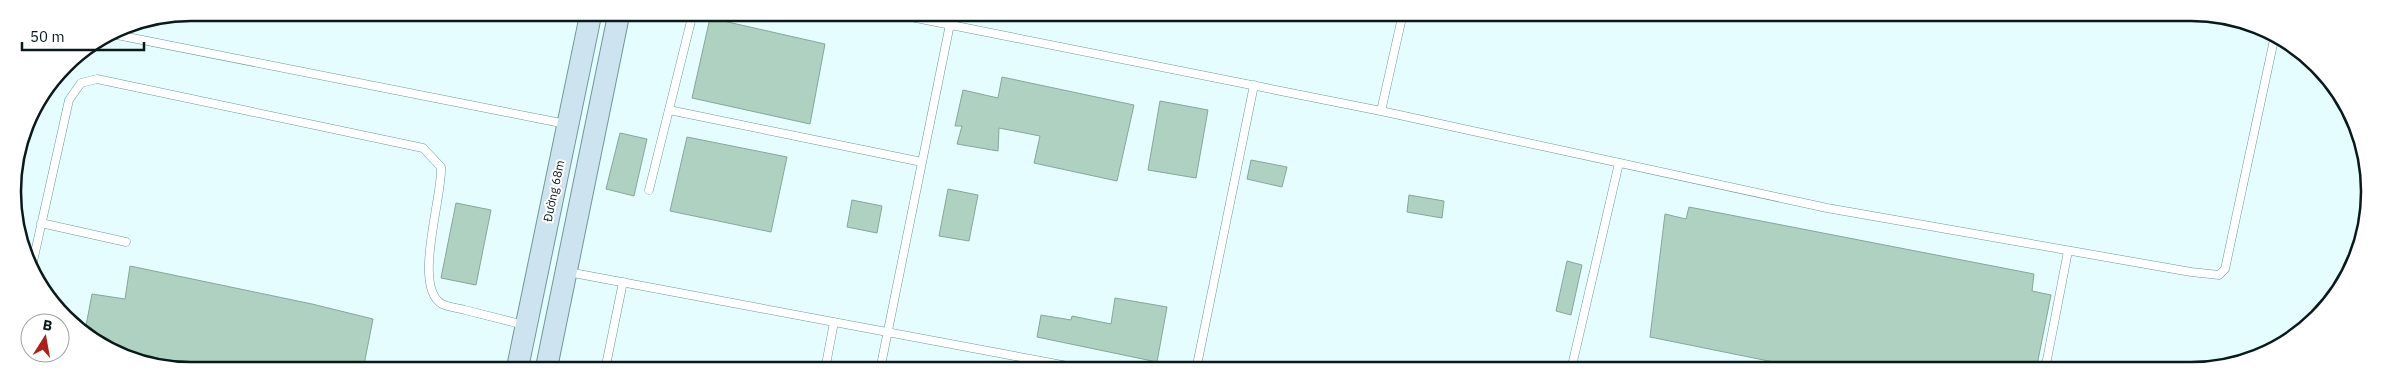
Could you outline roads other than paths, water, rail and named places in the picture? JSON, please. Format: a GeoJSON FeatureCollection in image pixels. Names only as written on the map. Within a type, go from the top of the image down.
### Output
{"type":"FeatureCollection","features":[{"type":"Feature","properties":{"kind":"street","name":"Đường 68m"},"geometry":{"type":"LineString","coordinates":[[519,361],[589,21]]}},
{"type":"Feature","properties":{"kind":"street"},"geometry":{"type":"LineString","coordinates":[[548,361],[617,21]]}},
{"type":"Feature","properties":{"kind":"lane"},"geometry":{"type":"LineString","coordinates":[[649,190],[690,21]]}},
{"type":"Feature","properties":{"kind":"lane"},"geometry":{"type":"LineString","coordinates":[[936,21],[1381,111],[1827,208],[2191,272],[2219,274],[2225,269],[2274,43]]}},
{"type":"Feature","properties":{"kind":"lane"},"geometry":{"type":"LineString","coordinates":[[1381,111],[1401,22]]}},
{"type":"Feature","properties":{"kind":"lane"},"geometry":{"type":"LineString","coordinates":[[882,361],[950,24]]}},
{"type":"Feature","properties":{"kind":"lane"},"geometry":{"type":"LineString","coordinates":[[122,36],[567,125]]}},
{"type":"Feature","properties":{"kind":"lane"},"geometry":{"type":"LineString","coordinates":[[34,257],[69,100],[74,90],[81,83],[97,79],[423,148],[441,167],[442,173],[429,252],[429,277],[432,292],[442,304],[526,326]]}},
{"type":"Feature","properties":{"kind":"lane"},"geometry":{"type":"LineString","coordinates":[[1198,361],[1254,85]]}},
{"type":"Feature","properties":{"kind":"lane"},"geometry":{"type":"LineString","coordinates":[[669,110],[922,162]]}},
{"type":"Feature","properties":{"kind":"lane"},"geometry":{"type":"LineString","coordinates":[[1573,361],[1619,163]]}},
{"type":"Feature","properties":{"kind":"lane"},"geometry":{"type":"LineString","coordinates":[[41,223],[126,242]]}},
{"type":"Feature","properties":{"kind":"lane"},"geometry":{"type":"LineString","coordinates":[[2047,361],[2068,250]]}},
{"type":"Feature","properties":{"kind":"lane"},"geometry":{"type":"LineString","coordinates":[[566,272],[1041,361]]}},
{"type":"Feature","properties":{"kind":"lane"},"geometry":{"type":"LineString","coordinates":[[606,361],[623,282]]}},
{"type":"Feature","properties":{"kind":"lane"},"geometry":{"type":"LineString","coordinates":[[827,361],[834,322]]}}]}
